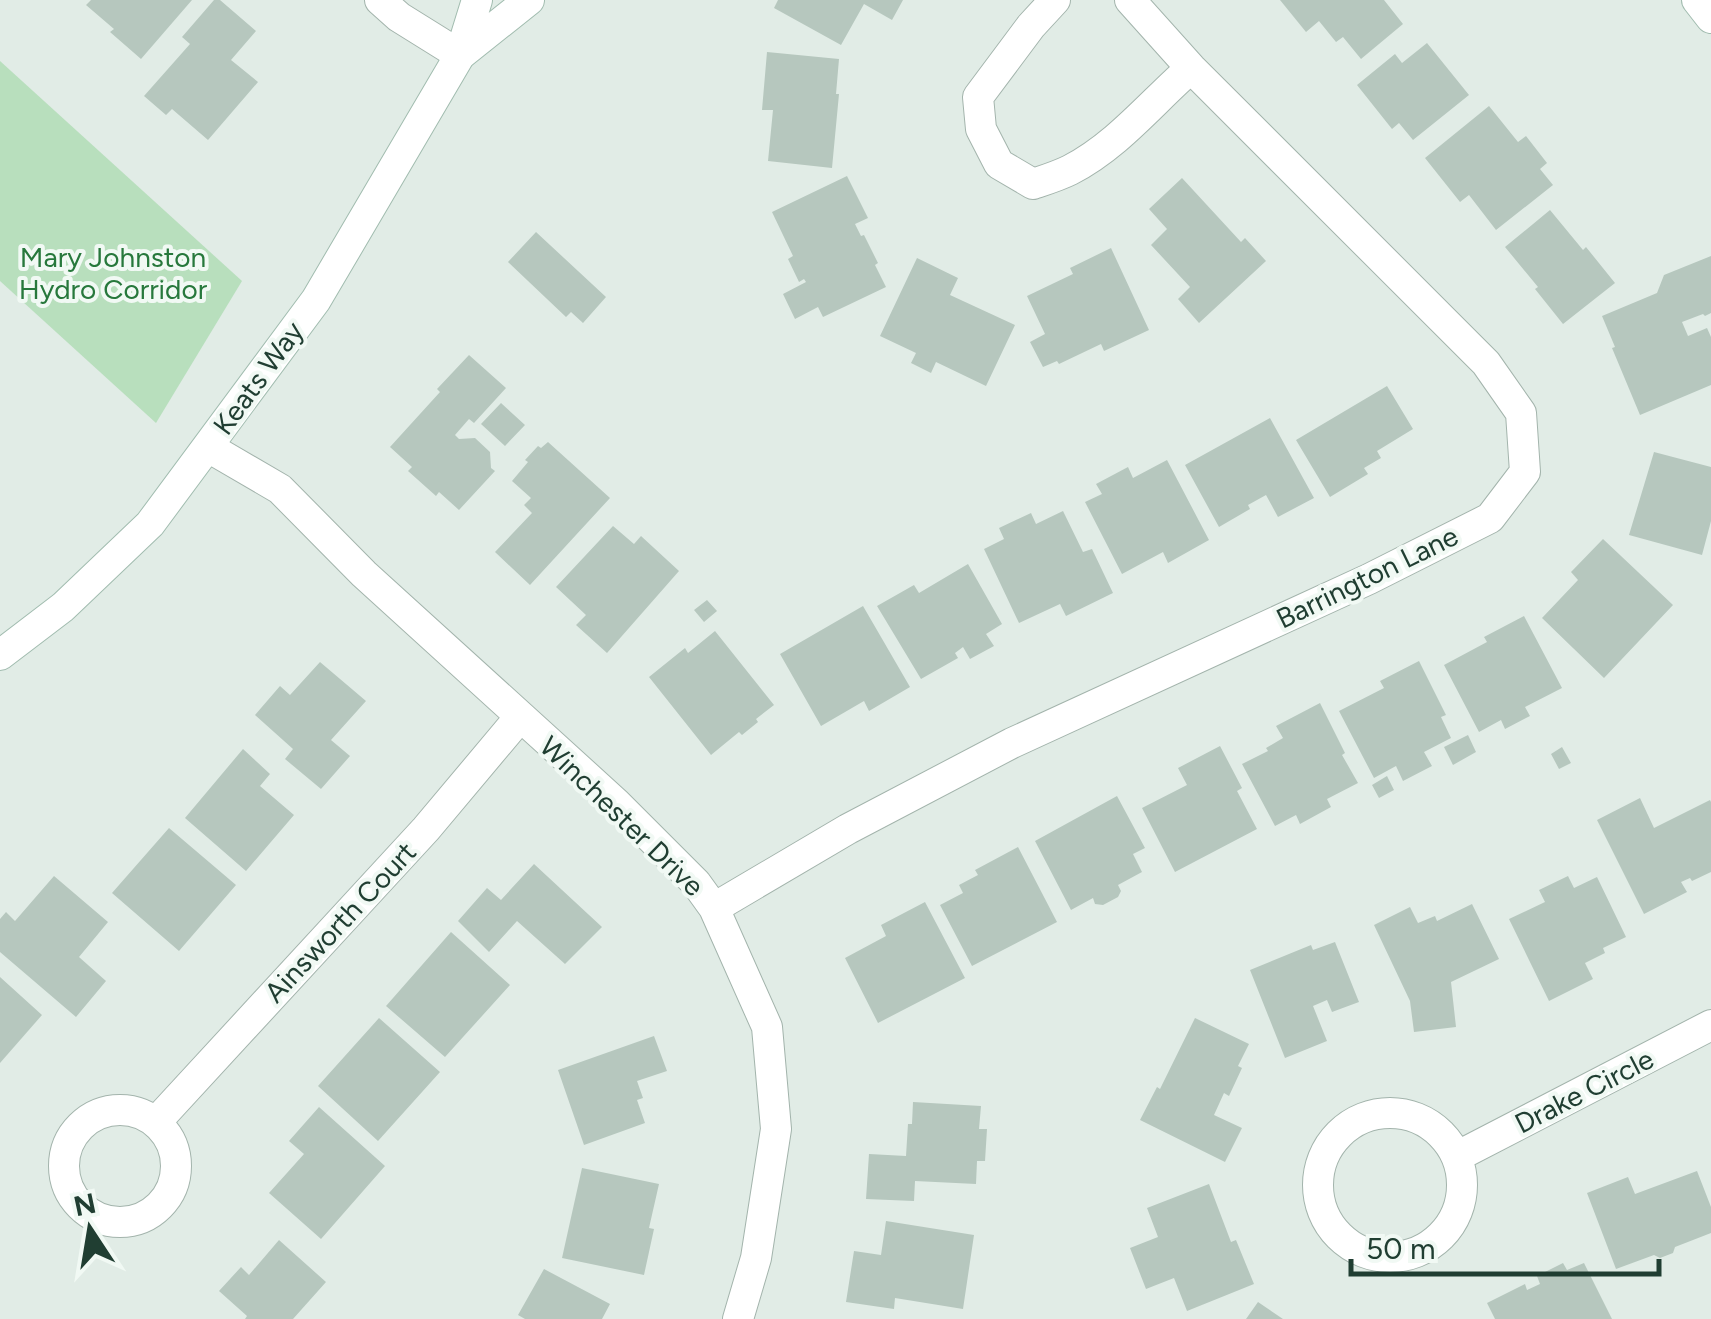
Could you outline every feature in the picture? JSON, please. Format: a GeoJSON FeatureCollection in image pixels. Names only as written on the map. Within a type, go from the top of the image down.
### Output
{"type":"FeatureCollection","features":[{"type":"Feature","properties":{"kind":"street"},"geometry":{"type":"LineString","coordinates":[[380,0],[460,56]]}},
{"type":"Feature","properties":{"kind":"street","name":"Keats Way"},"geometry":{"type":"LineString","coordinates":[[0,655],[63,607],[150,524],[316,300],[460,56],[477,0]]}},
{"type":"Feature","properties":{"kind":"street","name":"Keats Way"},"geometry":{"type":"LineString","coordinates":[[460,56],[530,0]]}},
{"type":"Feature","properties":{"kind":"street"},"geometry":{"type":"LineString","coordinates":[[1055,0],[978,97],[981,129],[999,164],[1033,184],[1072,169],[1122,133],[1191,68]]}},
{"type":"Feature","properties":{"kind":"street","name":"Barrington Lane"},"geometry":{"type":"LineString","coordinates":[[714,908],[848,829],[1012,743],[1490,518],[1526,472],[1521,413],[1486,363],[1191,68],[1130,0]]}},
{"type":"Feature","properties":{"kind":"street"},"geometry":{"type":"LineString","coordinates":[[1697,0],[1711,18]]}},
{"type":"Feature","properties":{"kind":"street","name":"Winchester Drive"},"geometry":{"type":"LineString","coordinates":[[208,446],[280,489],[364,574],[616,803],[696,884],[714,908],[768,1026],[776,1129],[756,1258],[738,1319]]}},
{"type":"Feature","properties":{"kind":"street","name":"Ainsworth Court"},"geometry":{"type":"LineString","coordinates":[[156,1122],[426,829],[520,717]]}},
{"type":"Feature","properties":{"kind":"street","name":"Drake Circle"},"geometry":{"type":"LineString","coordinates":[[1458,1156],[1711,1025]]}},
{"type":"Feature","properties":{"kind":"street"},"geometry":{"type":"LineString","coordinates":[[1382,1112],[1408,1114],[1444,1135],[1458,1156],[1462,1199],[1453,1222],[1439,1239],[1417,1252],[1377,1256],[1340,1238],[1325,1217],[1318,1188],[1321,1163],[1336,1136],[1356,1120],[1382,1112]]}},
{"type":"Feature","properties":{"kind":"green space","name":"Mary Johnston Hydro Corridor"},"geometry":{"type":"Polygon","coordinates":[[[0,61],[242,281],[156,423],[0,281],[0,61]]]}},
{"type":"Feature","properties":{"kind":"building"},"geometry":{"type":"Polygon","coordinates":[[[91,0],[192,0],[141,59],[86,5],[91,0]]]}},
{"type":"Feature","properties":{"kind":"building"},"geometry":{"type":"Polygon","coordinates":[[[214,0],[220,0],[256,31],[231,60],[258,82],[208,140],[172,109],[166,115],[144,96],[190,44],[182,37],[214,0]]]}},
{"type":"Feature","properties":{"kind":"building"},"geometry":{"type":"Polygon","coordinates":[[[778,0],[903,0],[892,20],[864,4],[841,45],[774,8],[778,0]]]}},
{"type":"Feature","properties":{"kind":"building"},"geometry":{"type":"Polygon","coordinates":[[[1280,0],[1384,0],[1403,24],[1361,59],[1343,37],[1336,42],[1319,21],[1306,32],[1280,0]]]}},
{"type":"Feature","properties":{"kind":"building"},"geometry":{"type":"Polygon","coordinates":[[[1427,43],[1469,95],[1413,140],[1399,123],[1392,129],[1357,85],[1395,54],[1402,63],[1427,43]]]}},
{"type":"Feature","properties":{"kind":"building"},"geometry":{"type":"Polygon","coordinates":[[[767,52],[839,59],[832,168],[768,161],[773,110],[762,110],[767,52]]]}},
{"type":"Feature","properties":{"kind":"building"},"geometry":{"type":"Polygon","coordinates":[[[1489,106],[1518,142],[1526,136],[1547,163],[1540,169],[1553,185],[1496,230],[1469,195],[1460,202],[1425,158],[1489,106]]]}},
{"type":"Feature","properties":{"kind":"building"},"geometry":{"type":"Polygon","coordinates":[[[847,176],[868,218],[855,224],[878,263],[875,265],[886,287],[823,317],[818,307],[795,319],[783,294],[806,282],[799,282],[788,259],[793,256],[772,212],[847,176]]]}},
{"type":"Feature","properties":{"kind":"building"},"geometry":{"type":"Polygon","coordinates":[[[1182,178],[1241,242],[1245,238],[1266,261],[1199,323],[1178,299],[1190,287],[1151,245],[1167,229],[1149,209],[1182,178]]]}},
{"type":"Feature","properties":{"kind":"building"},"geometry":{"type":"Polygon","coordinates":[[[1550,210],[1615,283],[1563,324],[1505,247],[1550,210]]]}},
{"type":"Feature","properties":{"kind":"building"},"geometry":{"type":"Polygon","coordinates":[[[536,232],[606,297],[583,323],[571,312],[566,317],[508,262],[536,232]]]}},
{"type":"Feature","properties":{"kind":"building"},"geometry":{"type":"Polygon","coordinates":[[[1111,248],[1149,330],[1104,351],[1101,344],[1059,364],[1057,361],[1043,367],[1030,342],[1045,334],[1027,296],[1073,274],[1070,268],[1111,248]]]}},
{"type":"Feature","properties":{"kind":"building"},"geometry":{"type":"Polygon","coordinates":[[[1711,256],[1711,313],[1682,322],[1688,336],[1707,328],[1711,337],[1711,385],[1640,415],[1602,316],[1657,293],[1664,275],[1711,256]]]}},
{"type":"Feature","properties":{"kind":"building"},"geometry":{"type":"Polygon","coordinates":[[[917,258],[958,278],[950,295],[1015,325],[986,386],[936,362],[931,373],[911,363],[916,353],[880,336],[917,258]]]}},
{"type":"Feature","properties":{"kind":"building"},"geometry":{"type":"Polygon","coordinates":[[[469,355],[506,388],[474,423],[469,419],[455,435],[459,439],[475,438],[490,452],[491,468],[495,471],[459,510],[408,471],[412,467],[390,447],[469,355]]]}},
{"type":"Feature","properties":{"kind":"building"},"geometry":{"type":"Polygon","coordinates":[[[1387,386],[1413,429],[1377,451],[1381,458],[1364,468],[1368,474],[1330,497],[1296,440],[1387,386]]]}},
{"type":"Feature","properties":{"kind":"building"},"geometry":{"type":"Polygon","coordinates":[[[501,403],[525,425],[505,446],[481,424],[501,403]]]}},
{"type":"Feature","properties":{"kind":"building"},"geometry":{"type":"Polygon","coordinates":[[[1270,418],[1314,498],[1278,517],[1266,495],[1219,527],[1185,465],[1270,418]]]}},
{"type":"Feature","properties":{"kind":"building"},"geometry":{"type":"Polygon","coordinates":[[[548,442],[610,498],[530,585],[495,552],[532,513],[524,505],[531,498],[512,481],[528,462],[525,460],[538,446],[548,442]]]}},
{"type":"Feature","properties":{"kind":"building"},"geometry":{"type":"Polygon","coordinates":[[[1654,452],[1711,467],[1711,521],[1702,555],[1629,535],[1654,452]]]}},
{"type":"Feature","properties":{"kind":"building"},"geometry":{"type":"Polygon","coordinates":[[[1167,460],[1209,540],[1168,563],[1163,552],[1122,574],[1085,502],[1102,494],[1096,484],[1128,467],[1133,478],[1167,460]]]}},
{"type":"Feature","properties":{"kind":"building"},"geometry":{"type":"Polygon","coordinates":[[[1063,511],[1083,552],[1092,549],[1113,593],[1066,616],[1060,604],[1019,623],[984,549],[1004,539],[999,528],[1031,513],[1036,524],[1063,511]]]}},
{"type":"Feature","properties":{"kind":"building"},"geometry":{"type":"Polygon","coordinates":[[[613,526],[634,544],[641,536],[679,571],[607,653],[576,625],[586,615],[556,587],[613,526]]]}},
{"type":"Feature","properties":{"kind":"building"},"geometry":{"type":"Polygon","coordinates":[[[1603,539],[1673,605],[1604,678],[1542,618],[1578,580],[1571,572],[1603,539]]]}},
{"type":"Feature","properties":{"kind":"building"},"geometry":{"type":"Polygon","coordinates":[[[968,564],[1002,624],[986,634],[994,646],[970,659],[963,647],[955,653],[958,658],[921,679],[877,606],[914,585],[919,593],[968,564]]]}},
{"type":"Feature","properties":{"kind":"building"},"geometry":{"type":"Polygon","coordinates":[[[707,600],[717,611],[704,622],[694,610],[707,600]]]}},
{"type":"Feature","properties":{"kind":"building"},"geometry":{"type":"Polygon","coordinates":[[[863,606],[910,687],[869,711],[864,701],[821,726],[780,654],[863,606]]]}},
{"type":"Feature","properties":{"kind":"building"},"geometry":{"type":"Polygon","coordinates":[[[1524,616],[1562,688],[1525,707],[1530,716],[1505,729],[1501,720],[1479,732],[1444,665],[1524,616]]]}},
{"type":"Feature","properties":{"kind":"building"},"geometry":{"type":"Polygon","coordinates":[[[715,631],[774,705],[742,735],[739,732],[711,755],[649,677],[685,648],[688,653],[715,631]]]}},
{"type":"Feature","properties":{"kind":"building"},"geometry":{"type":"Polygon","coordinates":[[[1419,661],[1446,715],[1441,717],[1451,738],[1424,752],[1432,766],[1403,781],[1396,766],[1374,778],[1339,711],[1384,688],[1380,681],[1419,661]]]}},
{"type":"Feature","properties":{"kind":"building"},"geometry":{"type":"Polygon","coordinates":[[[320,662],[366,701],[331,740],[350,756],[321,789],[285,759],[293,749],[255,715],[280,686],[290,695],[320,662]]]}},
{"type":"Feature","properties":{"kind":"building"},"geometry":{"type":"Polygon","coordinates":[[[1320,703],[1358,783],[1327,799],[1331,807],[1300,824],[1296,815],[1275,826],[1242,764],[1283,738],[1276,726],[1320,703]]]}},
{"type":"Feature","properties":{"kind":"building"},"geometry":{"type":"Polygon","coordinates":[[[1468,735],[1476,752],[1453,765],[1444,747],[1468,735]]]}},
{"type":"Feature","properties":{"kind":"building"},"geometry":{"type":"Polygon","coordinates":[[[1220,746],[1257,829],[1175,872],[1142,808],[1187,785],[1178,768],[1220,746]]]}},
{"type":"Feature","properties":{"kind":"building"},"geometry":{"type":"Polygon","coordinates":[[[1562,747],[1571,763],[1559,769],[1551,754],[1562,747]]]}},
{"type":"Feature","properties":{"kind":"building"},"geometry":{"type":"Polygon","coordinates":[[[243,749],[270,774],[260,786],[294,815],[246,871],[185,818],[243,749]]]}},
{"type":"Feature","properties":{"kind":"building"},"geometry":{"type":"Polygon","coordinates":[[[1387,776],[1394,790],[1379,798],[1372,785],[1387,776]]]}},
{"type":"Feature","properties":{"kind":"building"},"geometry":{"type":"Polygon","coordinates":[[[1117,796],[1145,848],[1133,854],[1142,872],[1118,885],[1118,897],[1103,905],[1095,904],[1093,898],[1071,910],[1035,841],[1117,796]]]}},
{"type":"Feature","properties":{"kind":"building"},"geometry":{"type":"Polygon","coordinates":[[[1640,798],[1654,828],[1711,802],[1711,872],[1681,882],[1687,892],[1644,914],[1597,820],[1640,798]]]}},
{"type":"Feature","properties":{"kind":"building"},"geometry":{"type":"Polygon","coordinates":[[[169,828],[236,885],[179,951],[112,893],[169,828]]]}},
{"type":"Feature","properties":{"kind":"building"},"geometry":{"type":"Polygon","coordinates":[[[1018,847],[1057,922],[972,966],[940,905],[963,893],[959,885],[978,875],[975,870],[1018,847]]]}},
{"type":"Feature","properties":{"kind":"building"},"geometry":{"type":"Polygon","coordinates":[[[534,864],[602,927],[565,964],[517,921],[489,952],[458,921],[487,888],[501,900],[534,864]]]}},
{"type":"Feature","properties":{"kind":"building"},"geometry":{"type":"Polygon","coordinates":[[[54,876],[108,922],[79,957],[106,981],[76,1017],[0,952],[0,919],[6,912],[15,921],[54,876]]]}},
{"type":"Feature","properties":{"kind":"building"},"geometry":{"type":"Polygon","coordinates":[[[1568,876],[1574,888],[1597,877],[1626,937],[1603,948],[1605,953],[1585,963],[1593,979],[1549,1001],[1509,919],[1545,902],[1539,890],[1568,876]]]}},
{"type":"Feature","properties":{"kind":"building"},"geometry":{"type":"Polygon","coordinates":[[[925,902],[965,978],[878,1023],[845,958],[886,936],[881,925],[925,902]]]}},
{"type":"Feature","properties":{"kind":"building"},"geometry":{"type":"Polygon","coordinates":[[[1472,904],[1499,959],[1451,982],[1456,1027],[1414,1032],[1410,1001],[1374,925],[1410,907],[1418,923],[1435,916],[1437,921],[1472,904]]]}},
{"type":"Feature","properties":{"kind":"building"},"geometry":{"type":"Polygon","coordinates":[[[451,932],[510,985],[445,1057],[386,1006],[451,932]]]}},
{"type":"Feature","properties":{"kind":"building"},"geometry":{"type":"Polygon","coordinates":[[[1335,942],[1359,1002],[1332,1012],[1327,1000],[1313,1006],[1327,1041],[1285,1058],[1250,970],[1311,945],[1313,950],[1335,942]]]}},
{"type":"Feature","properties":{"kind":"building"},"geometry":{"type":"Polygon","coordinates":[[[0,977],[42,1015],[0,1063],[0,977]]]}},
{"type":"Feature","properties":{"kind":"building"},"geometry":{"type":"Polygon","coordinates":[[[379,1018],[440,1072],[378,1141],[318,1086],[379,1018]]]}},
{"type":"Feature","properties":{"kind":"building"},"geometry":{"type":"Polygon","coordinates":[[[1195,1018],[1249,1044],[1229,1096],[1224,1093],[1214,1115],[1242,1128],[1225,1162],[1140,1120],[1195,1018]]]}},
{"type":"Feature","properties":{"kind":"building"},"geometry":{"type":"Polygon","coordinates":[[[654,1036],[667,1071],[637,1081],[643,1098],[637,1100],[645,1123],[584,1145],[558,1070],[654,1036]]]}},
{"type":"Feature","properties":{"kind":"building"},"geometry":{"type":"Polygon","coordinates":[[[913,1102],[981,1106],[979,1129],[987,1129],[985,1161],[977,1161],[976,1184],[915,1181],[914,1201],[866,1199],[869,1154],[906,1156],[913,1102]]]}},
{"type":"Feature","properties":{"kind":"building"},"geometry":{"type":"Polygon","coordinates":[[[319,1107],[385,1166],[321,1239],[269,1193],[304,1154],[289,1141],[319,1107]]]}},
{"type":"Feature","properties":{"kind":"building"},"geometry":{"type":"Polygon","coordinates":[[[582,1168],[659,1184],[644,1275],[562,1258],[582,1168]]]}},
{"type":"Feature","properties":{"kind":"building"},"geometry":{"type":"Polygon","coordinates":[[[1697,1171],[1711,1207],[1711,1233],[1675,1247],[1673,1253],[1660,1258],[1654,1255],[1616,1269],[1587,1193],[1628,1177],[1635,1194],[1697,1171]]]}},
{"type":"Feature","properties":{"kind":"building"},"geometry":{"type":"Polygon","coordinates":[[[1209,1184],[1231,1242],[1236,1240],[1254,1284],[1187,1311],[1174,1278],[1146,1289],[1130,1248],[1158,1237],[1147,1208],[1209,1184]]]}},
{"type":"Feature","properties":{"kind":"building"},"geometry":{"type":"Polygon","coordinates":[[[886,1221],[974,1235],[963,1309],[895,1298],[894,1309],[846,1302],[854,1251],[881,1255],[886,1221]]]}},
{"type":"Feature","properties":{"kind":"building"},"geometry":{"type":"Polygon","coordinates":[[[279,1240],[326,1282],[293,1319],[245,1319],[247,1316],[219,1291],[241,1267],[249,1275],[279,1240]]]}},
{"type":"Feature","properties":{"kind":"building"},"geometry":{"type":"Polygon","coordinates":[[[1563,1263],[1567,1270],[1584,1263],[1612,1319],[1495,1319],[1487,1303],[1525,1284],[1527,1290],[1540,1284],[1537,1276],[1563,1263]]]}},
{"type":"Feature","properties":{"kind":"building"},"geometry":{"type":"Polygon","coordinates":[[[544,1269],[610,1304],[602,1319],[525,1319],[518,1315],[544,1269]]]}},
{"type":"Feature","properties":{"kind":"building"},"geometry":{"type":"Polygon","coordinates":[[[1258,1302],[1283,1319],[1246,1319],[1258,1302]]]}}]}
